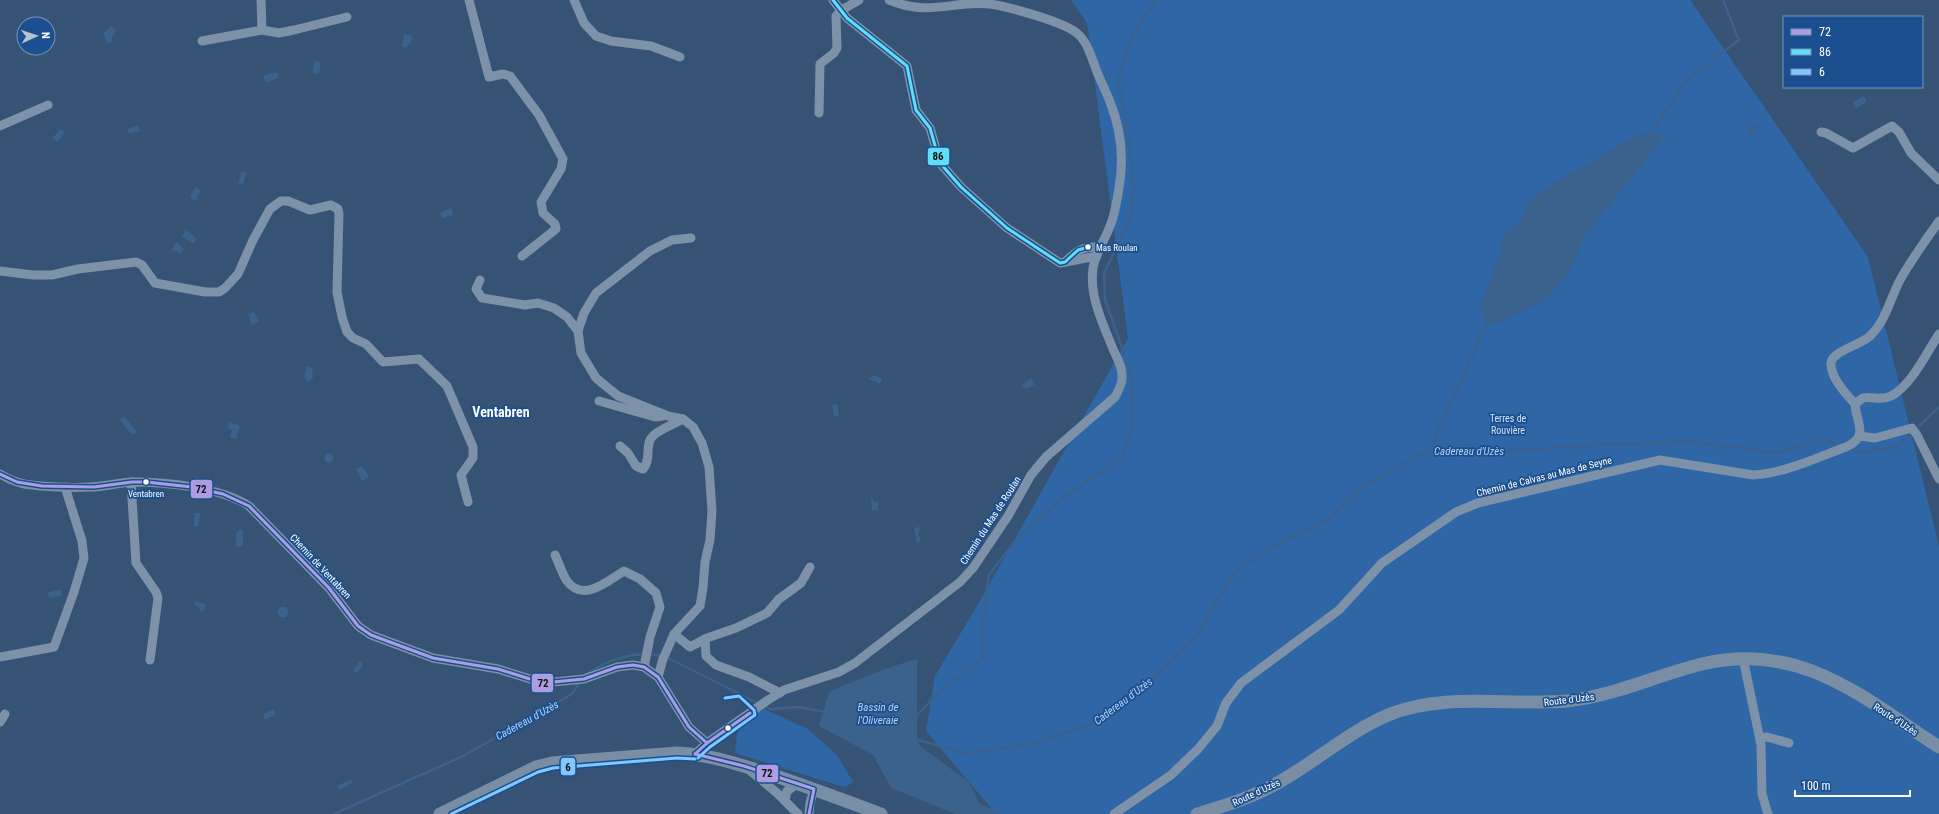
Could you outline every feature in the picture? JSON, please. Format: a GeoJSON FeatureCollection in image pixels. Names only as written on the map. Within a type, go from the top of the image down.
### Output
{"type":"FeatureCollection","features":[{"type":"Feature","properties":{"kind":"main road","name":"Route d'Uzès"},"geometry":{"type":"LineString","coordinates":[[1197,814],[1242,800],[1274,786],[1361,729],[1387,716],[1414,706],[1464,701],[1544,702],[1570,700],[1622,689],[1702,664],[1743,658],[1782,661],[1808,668],[1832,679],[1939,747]]}},
{"type":"Feature","properties":{"kind":"main road"},"geometry":{"type":"LineString","coordinates":[[440,814],[536,768],[552,763],[677,753],[696,754],[744,766],[798,783],[882,814]]}},
{"type":"Feature","properties":{"kind":"street"},"geometry":{"type":"LineString","coordinates":[[260,0],[262,30]]}},
{"type":"Feature","properties":{"kind":"street"},"geometry":{"type":"LineString","coordinates":[[469,0],[489,77],[503,74],[510,76],[539,116],[563,160],[561,168],[541,202],[543,213],[555,224],[556,229],[522,256]]}},
{"type":"Feature","properties":{"kind":"street"},"geometry":{"type":"LineString","coordinates":[[574,0],[584,23],[596,36],[611,40],[651,46],[680,57]]}},
{"type":"Feature","properties":{"kind":"street"},"geometry":{"type":"LineString","coordinates":[[833,0],[840,11],[907,66],[916,110],[930,128],[940,163],[961,187],[1007,228],[1060,263],[1098,252]]}},
{"type":"Feature","properties":{"kind":"street"},"geometry":{"type":"LineString","coordinates":[[819,113],[820,64],[834,53],[837,48],[836,16],[840,11],[859,0]]}},
{"type":"Feature","properties":{"kind":"street","name":"Chemin du Mas de Roulan"},"geometry":{"type":"LineString","coordinates":[[696,754],[707,743],[780,693],[839,672],[855,663],[960,582],[973,568],[992,540],[1031,475],[1046,457],[1115,397],[1121,386],[1122,376],[1119,363],[1099,314],[1094,293],[1093,269],[1098,252],[1110,226],[1119,187],[1121,153],[1117,122],[1110,101],[1085,43],[1079,34],[1067,26],[998,5],[977,2],[940,7],[917,8],[903,6],[889,0]]}},
{"type":"Feature","properties":{"kind":"street"},"geometry":{"type":"LineString","coordinates":[[202,41],[262,30],[279,33],[347,17]]}},
{"type":"Feature","properties":{"kind":"street"},"geometry":{"type":"LineString","coordinates":[[0,126],[48,105]]}},
{"type":"Feature","properties":{"kind":"street"},"geometry":{"type":"LineString","coordinates":[[1821,132],[1826,132],[1853,148],[1892,126],[1899,132],[1911,152],[1939,180]]}},
{"type":"Feature","properties":{"kind":"street"},"geometry":{"type":"LineString","coordinates":[[0,271],[33,275],[52,275],[78,269],[136,262],[142,264],[155,283],[205,292],[219,292],[225,288],[238,274],[262,219],[270,209],[281,201],[288,201],[310,210],[332,205],[338,208],[339,214],[337,292],[347,332],[353,338],[366,344],[383,362],[419,359],[447,386],[473,447],[473,458],[462,475],[468,502]]}},
{"type":"Feature","properties":{"kind":"street"},"geometry":{"type":"LineString","coordinates":[[1939,221],[1900,281],[1879,326],[1870,337],[1859,344],[1836,354],[1831,361],[1832,371],[1845,392],[1855,404],[1856,413],[1860,424],[1859,436],[1875,438],[1912,428],[1939,479]]}},
{"type":"Feature","properties":{"kind":"street"},"geometry":{"type":"LineString","coordinates":[[658,677],[664,657],[674,634],[700,606],[705,562],[710,540],[712,511],[709,466],[702,443],[693,427],[683,419],[668,416],[618,396],[596,378],[581,353],[578,331],[584,313],[596,293],[650,250],[672,240],[691,238]]}},
{"type":"Feature","properties":{"kind":"street"},"geometry":{"type":"LineString","coordinates":[[480,280],[476,289],[482,298],[525,305],[538,303],[554,308],[567,317],[578,331]]}},
{"type":"Feature","properties":{"kind":"street"},"geometry":{"type":"LineString","coordinates":[[1855,404],[1863,398],[1885,398],[1900,391],[1939,334]]}},
{"type":"Feature","properties":{"kind":"street"},"geometry":{"type":"LineString","coordinates":[[599,401],[655,417],[668,416]]}},
{"type":"Feature","properties":{"kind":"street"},"geometry":{"type":"LineString","coordinates":[[620,446],[628,453],[636,466],[643,468],[647,465],[649,444],[652,436],[683,419]]}},
{"type":"Feature","properties":{"kind":"street","name":"Chemin de Calvas au Mas de Seyne"},"geometry":{"type":"LineString","coordinates":[[1118,813],[1172,775],[1198,749],[1217,726],[1226,703],[1241,683],[1338,610],[1382,564],[1456,512],[1478,503],[1660,460],[1740,474],[1768,474],[1846,447],[1854,443],[1859,436]]}},
{"type":"Feature","properties":{"kind":"street","name":"Chemin de Ventabren"},"geometry":{"type":"LineString","coordinates":[[0,474],[18,482],[65,487],[90,487],[131,482],[205,489],[238,499],[249,506],[329,588],[358,626],[371,635],[433,658],[498,669],[543,682],[581,680],[617,666],[633,665],[644,668],[658,677],[689,727],[707,743]]}},
{"type":"Feature","properties":{"kind":"street"},"geometry":{"type":"LineString","coordinates":[[131,482],[136,563],[156,592],[158,598],[150,660]]}},
{"type":"Feature","properties":{"kind":"street"},"geometry":{"type":"LineString","coordinates":[[0,657],[54,648],[74,592],[84,558],[82,540],[65,487]]}},
{"type":"Feature","properties":{"kind":"street"},"geometry":{"type":"LineString","coordinates":[[555,555],[568,581],[578,589],[592,590],[624,570],[640,579],[656,593],[660,607],[646,654],[644,668]]}},
{"type":"Feature","properties":{"kind":"street"},"geometry":{"type":"LineString","coordinates":[[674,634],[690,647],[767,613],[779,599],[801,583],[810,567]]}},
{"type":"Feature","properties":{"kind":"street"},"geometry":{"type":"LineString","coordinates":[[704,640],[706,656],[716,665],[749,677],[780,693]]}},
{"type":"Feature","properties":{"kind":"street"},"geometry":{"type":"LineString","coordinates":[[1743,658],[1760,738],[1762,794],[1768,814]]}},
{"type":"Feature","properties":{"kind":"street"},"geometry":{"type":"LineString","coordinates":[[1760,738],[1767,737],[1789,743]]}},
{"type":"Feature","properties":{"kind":"street"},"geometry":{"type":"LineString","coordinates":[[744,766],[785,801],[795,812],[810,803]]}},
{"type":"Feature","properties":{"kind":"street"},"geometry":{"type":"LineString","coordinates":[[785,801],[787,792],[798,783]]}},
{"type":"Feature","properties":{"kind":"street"},"geometry":{"type":"LineString","coordinates":[[809,814],[814,789]]}},
{"type":"Feature","properties":{"kind":"green space","name":"Terres de Rouvière"},"geometry":{"type":"Polygon","coordinates":[[[1071,0],[1690,0],[1868,257],[1939,546],[1939,814],[996,814],[926,731],[935,676],[981,599],[1128,338],[1087,23],[1071,0]]]}},
{"type":"Feature","properties":{"kind":"green space"},"geometry":{"type":"Polygon","coordinates":[[[762,708],[808,729],[837,755],[853,782],[846,787],[837,785],[735,753],[738,724],[762,708]]]}},
{"type":"Feature","properties":{"kind":"water"},"geometry":{"type":"Polygon","coordinates":[[[111,26],[116,31],[112,37],[112,42],[107,43],[103,33],[111,26]]]}},
{"type":"Feature","properties":{"kind":"water"},"geometry":{"type":"Polygon","coordinates":[[[404,34],[410,35],[413,38],[406,49],[402,46],[404,34]]]}},
{"type":"Feature","properties":{"kind":"water"},"geometry":{"type":"Polygon","coordinates":[[[314,61],[321,62],[319,74],[313,73],[314,61]]]}},
{"type":"Feature","properties":{"kind":"water"},"geometry":{"type":"Polygon","coordinates":[[[275,72],[279,74],[278,78],[266,83],[263,76],[275,72]]]}},
{"type":"Feature","properties":{"kind":"water"},"geometry":{"type":"Polygon","coordinates":[[[1864,96],[1867,102],[1856,108],[1853,102],[1864,96]]]}},
{"type":"Feature","properties":{"kind":"water"},"geometry":{"type":"Polygon","coordinates":[[[1754,123],[1758,126],[1750,135],[1746,131],[1754,123]]]}},
{"type":"Feature","properties":{"kind":"water"},"geometry":{"type":"Polygon","coordinates":[[[138,125],[140,131],[129,134],[127,129],[138,125]]]}},
{"type":"Feature","properties":{"kind":"water"},"geometry":{"type":"Polygon","coordinates":[[[60,130],[63,130],[64,133],[58,142],[52,138],[60,130]]]}},
{"type":"Feature","properties":{"kind":"water"},"geometry":{"type":"Polygon","coordinates":[[[1639,134],[1665,135],[1585,236],[1569,272],[1546,299],[1492,326],[1484,320],[1480,306],[1497,262],[1504,234],[1521,220],[1527,203],[1560,179],[1639,134]]]}},
{"type":"Feature","properties":{"kind":"water"},"geometry":{"type":"Polygon","coordinates":[[[242,171],[247,173],[243,184],[238,183],[242,171]]]}},
{"type":"Feature","properties":{"kind":"water"},"geometry":{"type":"Polygon","coordinates":[[[195,187],[201,190],[196,201],[190,198],[195,187]]]}},
{"type":"Feature","properties":{"kind":"water"},"geometry":{"type":"Polygon","coordinates":[[[451,208],[454,215],[443,218],[440,213],[451,208]]]}},
{"type":"Feature","properties":{"kind":"water"},"geometry":{"type":"Polygon","coordinates":[[[186,230],[197,239],[193,244],[182,236],[186,230]]]}},
{"type":"Feature","properties":{"kind":"water"},"geometry":{"type":"Polygon","coordinates":[[[176,242],[184,249],[180,254],[176,250],[174,252],[172,250],[176,242]]]}},
{"type":"Feature","properties":{"kind":"water"},"geometry":{"type":"Polygon","coordinates":[[[254,312],[259,321],[252,325],[248,314],[254,312]]]}},
{"type":"Feature","properties":{"kind":"water"},"geometry":{"type":"Polygon","coordinates":[[[308,366],[312,368],[313,378],[308,382],[305,379],[305,374],[308,366]]]}},
{"type":"Feature","properties":{"kind":"water"},"geometry":{"type":"Polygon","coordinates":[[[874,375],[882,379],[880,384],[869,379],[874,375]]]}},
{"type":"Feature","properties":{"kind":"water"},"geometry":{"type":"Polygon","coordinates":[[[1031,378],[1035,384],[1026,389],[1022,385],[1031,378]]]}},
{"type":"Feature","properties":{"kind":"water"},"geometry":{"type":"Polygon","coordinates":[[[837,404],[839,416],[834,417],[832,405],[837,404]]]}},
{"type":"Feature","properties":{"kind":"water"},"geometry":{"type":"Polygon","coordinates":[[[124,416],[137,432],[132,435],[120,420],[124,416]]]}},
{"type":"Feature","properties":{"kind":"water"},"geometry":{"type":"Polygon","coordinates":[[[230,422],[240,426],[236,439],[230,437],[232,430],[227,428],[230,422]]]}},
{"type":"Feature","properties":{"kind":"water"},"geometry":{"type":"Polygon","coordinates":[[[327,454],[331,454],[333,458],[331,462],[327,462],[325,460],[325,456],[327,454]]]}},
{"type":"Feature","properties":{"kind":"water"},"geometry":{"type":"Polygon","coordinates":[[[362,466],[369,477],[362,481],[356,469],[362,466]]]}},
{"type":"Feature","properties":{"kind":"water"},"geometry":{"type":"Polygon","coordinates":[[[871,499],[874,499],[874,502],[878,502],[878,510],[872,511],[871,499]]]}},
{"type":"Feature","properties":{"kind":"water"},"geometry":{"type":"Polygon","coordinates":[[[194,513],[200,513],[199,526],[194,526],[194,513]]]}},
{"type":"Feature","properties":{"kind":"water"},"geometry":{"type":"Polygon","coordinates":[[[920,527],[921,531],[918,532],[921,542],[917,543],[914,528],[920,527]]]}},
{"type":"Feature","properties":{"kind":"water"},"geometry":{"type":"Polygon","coordinates":[[[239,530],[243,530],[243,544],[241,547],[236,547],[236,533],[239,530]]]}},
{"type":"Feature","properties":{"kind":"water"},"geometry":{"type":"Polygon","coordinates":[[[61,590],[61,596],[49,598],[48,592],[61,590]]]}},
{"type":"Feature","properties":{"kind":"water"},"geometry":{"type":"Polygon","coordinates":[[[195,601],[206,604],[204,611],[200,612],[199,607],[194,605],[195,601]]]}},
{"type":"Feature","properties":{"kind":"water"},"geometry":{"type":"Polygon","coordinates":[[[281,607],[285,607],[287,608],[287,616],[281,617],[278,614],[278,610],[281,607]]]}},
{"type":"Feature","properties":{"kind":"water","name":"Bassin de l'Oliveraie"},"geometry":{"type":"Polygon","coordinates":[[[917,659],[917,740],[920,746],[969,782],[979,803],[1001,814],[955,814],[891,788],[873,755],[819,726],[829,692],[851,682],[917,659]]]}},
{"type":"Feature","properties":{"kind":"water"},"geometry":{"type":"Polygon","coordinates":[[[359,662],[361,662],[363,666],[358,672],[355,673],[353,670],[359,662]]]}},
{"type":"Feature","properties":{"kind":"water"},"geometry":{"type":"Polygon","coordinates":[[[273,709],[276,714],[265,720],[263,714],[273,709]]]}},
{"type":"Feature","properties":{"kind":"water"},"geometry":{"type":"Polygon","coordinates":[[[351,779],[353,783],[339,790],[337,786],[351,779]]]}},
{"type":"Feature","properties":{"kind":"waterway"},"geometry":{"type":"LineString","coordinates":[[1125,356],[1105,300],[1104,273],[1130,220],[1134,190],[1127,128],[1118,80],[1132,37],[1156,0]]}},
{"type":"Feature","properties":{"kind":"waterway"},"geometry":{"type":"LineString","coordinates":[[1648,136],[1688,79],[1739,40],[1723,0]]}},
{"type":"Feature","properties":{"kind":"waterway"},"geometry":{"type":"LineString","coordinates":[[1430,450],[1488,320]]}},
{"type":"Feature","properties":{"kind":"waterway"},"geometry":{"type":"LineString","coordinates":[[916,716],[938,693],[984,657],[982,630],[989,575],[1018,537],[1063,498],[1122,457],[1131,431],[1133,379],[1128,364]]}},
{"type":"Feature","properties":{"kind":"waterway","name":"Cadereau d'Uzès"},"geometry":{"type":"LineString","coordinates":[[1919,426],[1939,407]]}},
{"type":"Feature","properties":{"kind":"waterway","name":"Cadereau d'Uzès"},"geometry":{"type":"LineString","coordinates":[[1854,450],[1860,453],[1896,447],[1910,434]]}},
{"type":"Feature","properties":{"kind":"waterway","name":"Cadereau d'Uzès"},"geometry":{"type":"LineString","coordinates":[[915,739],[964,753],[1022,746],[1096,723],[1141,689],[1196,637],[1233,573],[1280,542],[1327,520],[1371,481],[1430,450],[1495,452],[1609,444],[1695,442],[1777,453],[1824,439],[1836,444]]}},
{"type":"Feature","properties":{"kind":"waterway","name":"Cadereau d'Uzès"},"geometry":{"type":"LineString","coordinates":[[585,675],[611,661],[631,655],[651,654],[661,656]]}},
{"type":"Feature","properties":{"kind":"waterway","name":"Cadereau d'Uzès"},"geometry":{"type":"LineString","coordinates":[[666,657],[760,704]]}},
{"type":"Feature","properties":{"kind":"waterway","name":"Cadereau d'Uzès"},"geometry":{"type":"LineString","coordinates":[[334,814],[463,756],[567,697],[573,693],[579,682]]}},
{"type":"Feature","properties":{"kind":"waterway","name":"Cadereau d'Uzès"},"geometry":{"type":"LineString","coordinates":[[764,706],[770,709],[798,707],[826,712]]}},
{"type":"Feature","properties":{"kind":"transit line","name":"86"},"geometry":{"type":"LineString","coordinates":[[833,0],[847,18],[907,66],[916,110],[930,128],[940,163],[961,187],[1007,228],[1060,263],[1065,262],[1078,250],[1088,247]]}},
{"type":"Feature","properties":{"kind":"transit line","name":"72"},"geometry":{"type":"LineString","coordinates":[[0,474],[17,482],[42,486],[94,487],[132,482],[146,482],[192,487],[223,494],[249,506],[329,588],[358,626],[371,635],[433,658],[498,669],[543,683],[584,679],[617,667],[633,665],[644,667],[658,677],[689,727],[707,743]]}},
{"type":"Feature","properties":{"kind":"transit line","name":"6"},"geometry":{"type":"LineString","coordinates":[[698,758],[710,747],[755,715],[754,710],[739,696],[725,698]]}},
{"type":"Feature","properties":{"kind":"transit line","name":"72"},"geometry":{"type":"LineString","coordinates":[[695,754],[707,743],[750,713]]}},
{"type":"Feature","properties":{"kind":"transit line","name":"72"},"geometry":{"type":"LineString","coordinates":[[695,754],[744,766],[814,789],[809,814]]}},
{"type":"Feature","properties":{"kind":"transit line","name":"6"},"geometry":{"type":"LineString","coordinates":[[451,814],[538,772],[553,768],[677,758],[695,759]]}},
{"type":"Feature","properties":{"kind":"place","name":"Mas Roulan"},"geometry":{"type":"Point","coordinates":[1088,247]}},
{"type":"Feature","properties":{"kind":"place","name":"Ventabren"},"geometry":{"type":"Point","coordinates":[146,482]}},
{"type":"Feature","properties":{"kind":"district","name":"Ventabren"},"geometry":{"type":"Point","coordinates":[501,412]}}]}
